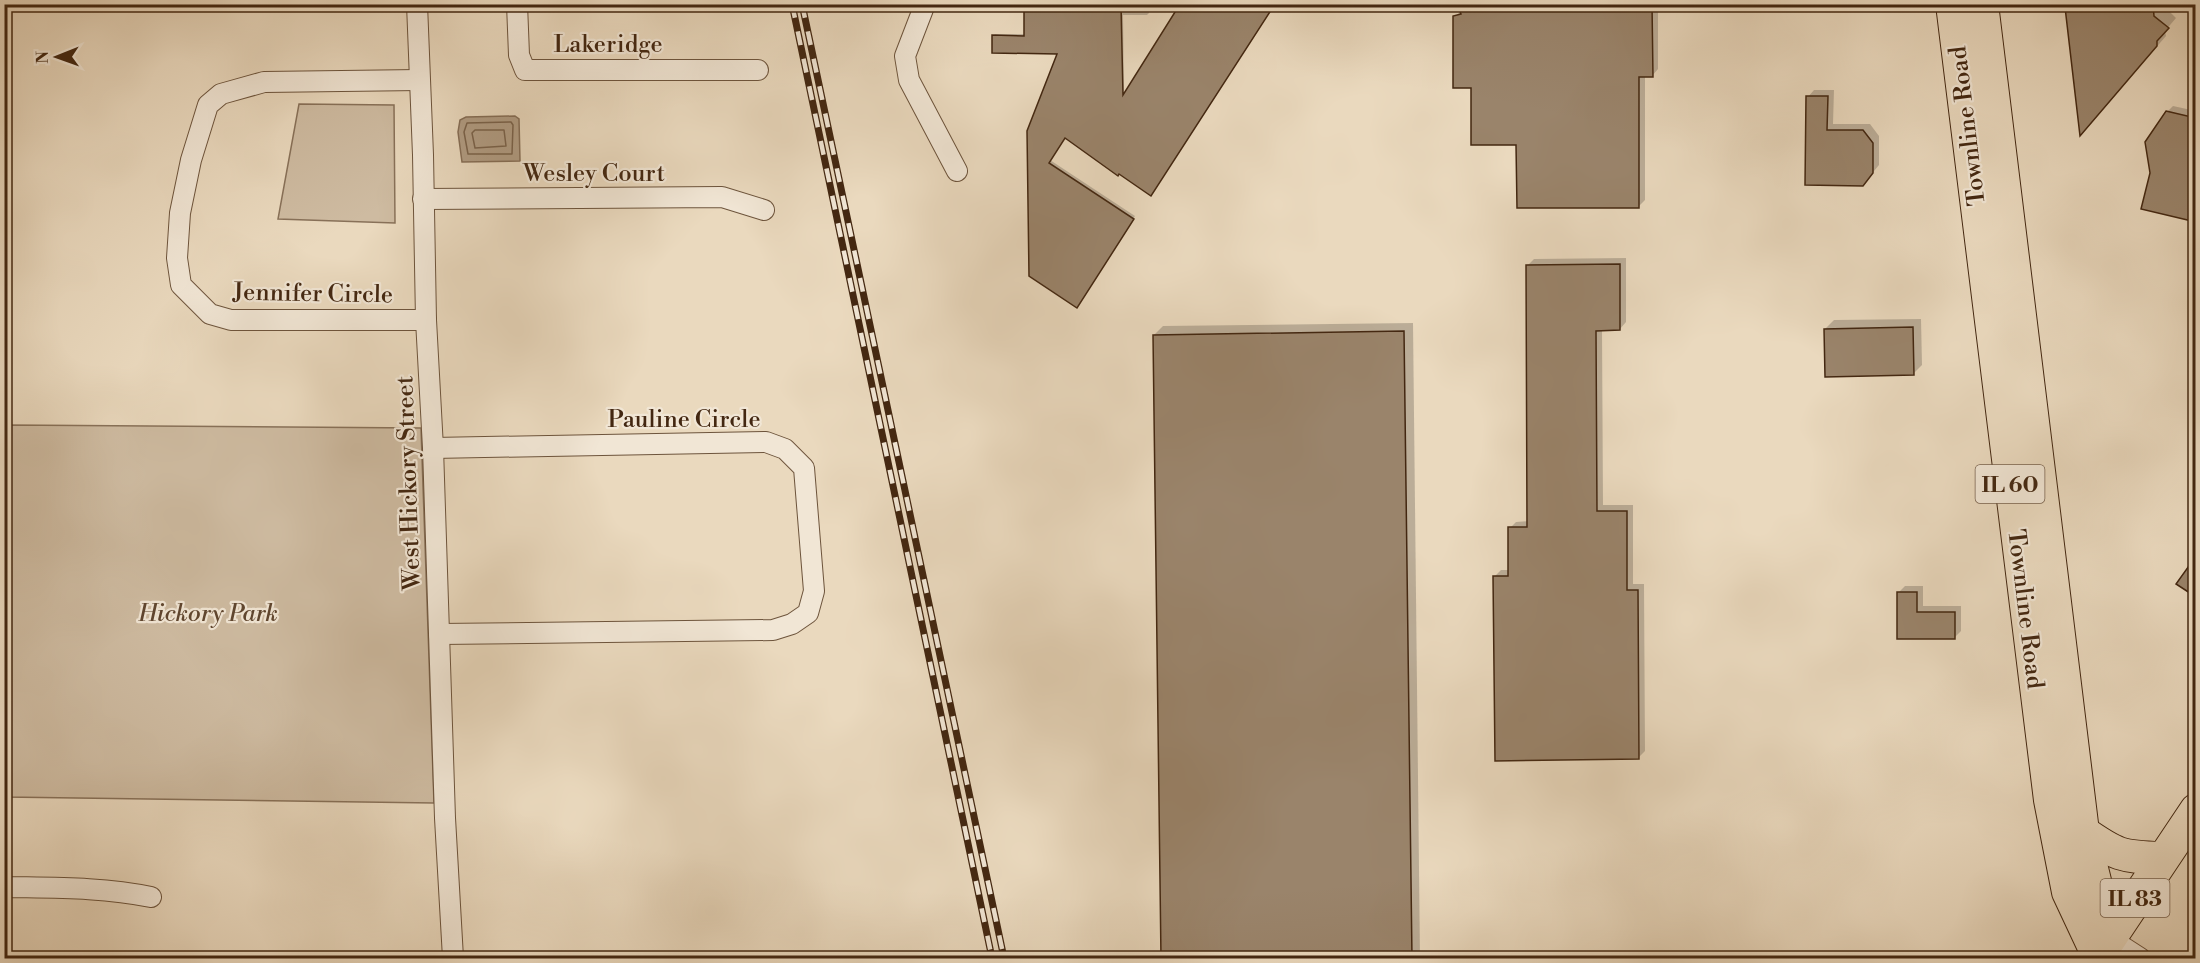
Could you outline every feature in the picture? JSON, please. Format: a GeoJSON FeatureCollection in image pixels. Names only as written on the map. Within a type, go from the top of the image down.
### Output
{"type":"FeatureCollection","features":[{"type":"Feature","properties":{"kind":"main road","name":"Townline Road"},"geometry":{"type":"LineString","coordinates":[[1952,4],[2050,801],[2068,892],[2101,951]]}},
{"type":"Feature","properties":{"kind":"main road","name":"Townline Road"},"geometry":{"type":"LineString","coordinates":[[1982,4],[2083,832],[2101,951]]}},
{"type":"Feature","properties":{"kind":"main road","name":"IL 83"},"geometry":{"type":"LineString","coordinates":[[2101,951],[2161,858],[2196,810]]}},
{"type":"Feature","properties":{"kind":"main road"},"geometry":{"type":"LineString","coordinates":[[2083,832],[2109,851],[2128,857],[2161,858]]}},
{"type":"Feature","properties":{"kind":"street","name":"West Hickory Street"},"geometry":{"type":"LineString","coordinates":[[417,4],[426,320],[433,448],[445,818],[453,958]]}},
{"type":"Feature","properties":{"kind":"street","name":"Lakeridge"},"geometry":{"type":"LineString","coordinates":[[517,4],[519,56],[525,70],[758,70]]}},
{"type":"Feature","properties":{"kind":"street"},"geometry":{"type":"LineString","coordinates":[[925,4],[905,56],[905,63],[909,80],[957,171]]}},
{"type":"Feature","properties":{"kind":"street","name":"Jennifer Circle"},"geometry":{"type":"LineString","coordinates":[[419,80],[264,82],[221,94],[208,105],[191,160],[180,213],[177,258],[181,285],[210,314],[231,320],[426,320]]}},
{"type":"Feature","properties":{"kind":"street","name":"Wesley Court"},"geometry":{"type":"LineString","coordinates":[[423,199],[722,197],[764,210]]}},
{"type":"Feature","properties":{"kind":"street","name":"Pauline Circle"},"geometry":{"type":"LineString","coordinates":[[433,448],[766,442],[785,449],[804,468],[814,591],[808,613],[792,624],[773,630],[439,634]]}},
{"type":"Feature","properties":{"kind":"street"},"geometry":{"type":"LineString","coordinates":[[4,887],[85,889],[151,897]]}},
{"type":"Feature","properties":{"kind":"street"},"geometry":{"type":"LineString","coordinates":[[2101,951],[2140,958]]}},
{"type":"Feature","properties":{"kind":"green space"},"geometry":{"type":"Polygon","coordinates":[[[299,104],[394,105],[395,223],[278,219],[299,104]]]}},
{"type":"Feature","properties":{"kind":"green space","name":"Hickory Park"},"geometry":{"type":"Polygon","coordinates":[[[7,425],[421,428],[434,803],[5,797],[4,434],[7,425]]]}},
{"type":"Feature","properties":{"kind":"water"},"geometry":{"type":"Polygon","coordinates":[[[515,116],[519,119],[520,161],[462,162],[458,132],[460,120],[466,117],[515,116]]]}},
{"type":"Feature","properties":{"kind":"building"},"geometry":{"type":"Polygon","coordinates":[[[1024,4],[1121,4],[1123,95],[1180,4],[1275,4],[1151,196],[1119,174],[1118,176],[1065,138],[1049,163],[1134,219],[1077,308],[1029,276],[1027,131],[1057,54],[992,53],[992,35],[1024,36],[1024,4]]]}},
{"type":"Feature","properties":{"kind":"building"},"geometry":{"type":"Polygon","coordinates":[[[1457,4],[1652,4],[1653,77],[1639,77],[1639,208],[1517,208],[1516,145],[1471,145],[1471,88],[1453,88],[1453,16],[1461,14],[1457,4]]]}},
{"type":"Feature","properties":{"kind":"building"},"geometry":{"type":"Polygon","coordinates":[[[2081,4],[2153,4],[2154,16],[2169,28],[2157,41],[2157,46],[2080,136],[2065,7],[2081,4]]]}},
{"type":"Feature","properties":{"kind":"building"},"geometry":{"type":"Polygon","coordinates":[[[1806,96],[1828,96],[1827,130],[1863,130],[1873,143],[1873,173],[1863,186],[1805,185],[1806,96]]]}},
{"type":"Feature","properties":{"kind":"building"},"geometry":{"type":"Polygon","coordinates":[[[2166,111],[2196,118],[2196,222],[2141,209],[2150,173],[2145,142],[2166,111]]]}},
{"type":"Feature","properties":{"kind":"building"},"geometry":{"type":"Polygon","coordinates":[[[1620,264],[1620,330],[1596,331],[1597,511],[1627,511],[1627,590],[1638,590],[1639,759],[1495,761],[1493,576],[1508,576],[1508,527],[1527,527],[1526,265],[1620,264]]]}},
{"type":"Feature","properties":{"kind":"building"},"geometry":{"type":"Polygon","coordinates":[[[1913,327],[1914,375],[1825,377],[1824,329],[1913,327]]]}},
{"type":"Feature","properties":{"kind":"building"},"geometry":{"type":"Polygon","coordinates":[[[1404,331],[1412,958],[1161,958],[1153,335],[1404,331]]]}},
{"type":"Feature","properties":{"kind":"building"},"geometry":{"type":"Polygon","coordinates":[[[2196,556],[2196,597],[2176,584],[2196,556]]]}},
{"type":"Feature","properties":{"kind":"building"},"geometry":{"type":"Polygon","coordinates":[[[1897,592],[1917,592],[1917,612],[1955,612],[1955,639],[1897,639],[1897,592]]]}},
{"type":"Feature","properties":{"kind":"railway"},"geometry":{"type":"LineString","coordinates":[[792,4],[992,958]]}},
{"type":"Feature","properties":{"kind":"railway"},"geometry":{"type":"LineString","coordinates":[[802,4],[1004,958]]}}]}
